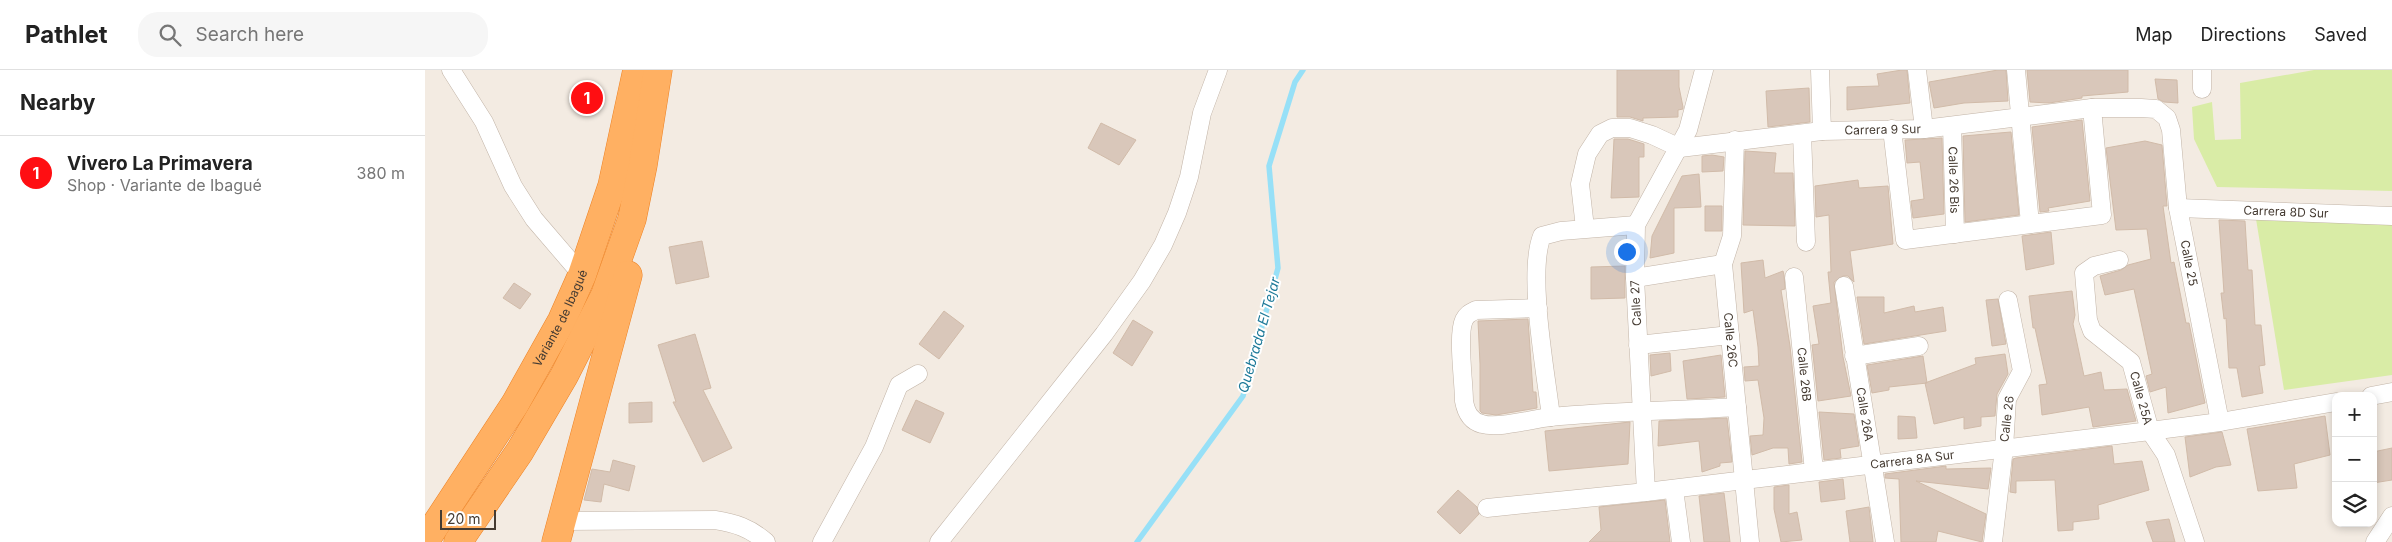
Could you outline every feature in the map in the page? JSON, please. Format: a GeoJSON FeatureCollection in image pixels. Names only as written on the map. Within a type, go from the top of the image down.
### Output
{"type":"FeatureCollection","features":[{"type":"Feature","properties":{"kind":"highway","name":"Variante de Ibagué"},"geometry":{"type":"LineString","coordinates":[[425,541],[515,404],[562,320],[582,275],[612,186],[637,70]]}},
{"type":"Feature","properties":{"kind":"highway"},"geometry":{"type":"LineString","coordinates":[[457,542],[520,451],[565,376],[605,295],[632,219],[643,165],[658,70]]}},
{"type":"Feature","properties":{"kind":"highway"},"geometry":{"type":"LineString","coordinates":[[559,532],[633,254],[632,219]]}},
{"type":"Feature","properties":{"kind":"street"},"geometry":{"type":"LineString","coordinates":[[451,70],[483,122],[513,186],[534,218],[582,275]]}},
{"type":"Feature","properties":{"kind":"street"},"geometry":{"type":"LineString","coordinates":[[939,542],[1104,334],[1146,274],[1163,245],[1177,213],[1189,176],[1202,113],[1218,70]]}},
{"type":"Feature","properties":{"kind":"street","name":"Calle 27"},"geometry":{"type":"LineString","coordinates":[[1646,492],[1635,278],[1636,225],[1680,148],[1694,112],[1704,70]]}},
{"type":"Feature","properties":{"kind":"street"},"geometry":{"type":"LineString","coordinates":[[1820,70],[1821,131]]}},
{"type":"Feature","properties":{"kind":"street"},"geometry":{"type":"LineString","coordinates":[[1917,70],[1924,129]]}},
{"type":"Feature","properties":{"kind":"street"},"geometry":{"type":"LineString","coordinates":[[2016,70],[2022,118],[2030,224]]}},
{"type":"Feature","properties":{"kind":"street"},"geometry":{"type":"LineString","coordinates":[[2202,70],[2203,89]]}},
{"type":"Feature","properties":{"kind":"street"},"geometry":{"type":"LineString","coordinates":[[1892,129],[1905,240],[2102,215],[2092,108]]}},
{"type":"Feature","properties":{"kind":"street","name":"Carrera 9 Sur"},"geometry":{"type":"LineString","coordinates":[[1680,148],[1821,131],[1924,129],[2092,108],[2156,109]]}},
{"type":"Feature","properties":{"kind":"street","name":"Calle 25"},"geometry":{"type":"LineString","coordinates":[[2156,109],[2167,118],[2171,130],[2178,208],[2220,422]]}},
{"type":"Feature","properties":{"kind":"street","name":"Calle 26 Bis"},"geometry":{"type":"LineString","coordinates":[[1952,126],[1955,234]]}},
{"type":"Feature","properties":{"kind":"street"},"geometry":{"type":"LineString","coordinates":[[1585,228],[1580,184],[1587,154],[1600,134],[1612,128],[1630,128],[1652,135],[1680,148]]}},
{"type":"Feature","properties":{"kind":"street"},"geometry":{"type":"LineString","coordinates":[[1802,134],[1805,242]]}},
{"type":"Feature","properties":{"kind":"street","name":"Calle 26C"},"geometry":{"type":"LineString","coordinates":[[1735,140],[1732,236],[1723,264],[1750,542]]}},
{"type":"Feature","properties":{"kind":"street","name":"Carrera 8D Sur"},"geometry":{"type":"LineString","coordinates":[[2178,208],[2392,216]]}},
{"type":"Feature","properties":{"kind":"street"},"geometry":{"type":"LineString","coordinates":[[1551,417],[1538,308],[1537,258],[1542,236],[1555,232],[1585,228],[1636,225]]}},
{"type":"Feature","properties":{"kind":"street","name":"Calle 25A"},"geometry":{"type":"LineString","coordinates":[[2119,260],[2094,266],[2084,273],[2088,320],[2092,331],[2131,362],[2150,431]]}},
{"type":"Feature","properties":{"kind":"street"},"geometry":{"type":"LineString","coordinates":[[1635,278],[1723,264]]}},
{"type":"Feature","properties":{"kind":"street","name":"Calle 26B"},"geometry":{"type":"LineString","coordinates":[[1794,277],[1814,471]]}},
{"type":"Feature","properties":{"kind":"street","name":"Calle 26A"},"geometry":{"type":"LineString","coordinates":[[1844,286],[1885,542]]}},
{"type":"Feature","properties":{"kind":"street","name":"Calle 26"},"geometry":{"type":"LineString","coordinates":[[1993,542],[2008,396],[2022,371],[2008,300]]}},
{"type":"Feature","properties":{"kind":"street"},"geometry":{"type":"LineString","coordinates":[[1538,308],[1476,310],[1468,314],[1463,321],[1461,333],[1464,401],[1466,411],[1474,421],[1484,425],[1551,417],[1737,407]]}},
{"type":"Feature","properties":{"kind":"street"},"geometry":{"type":"LineString","coordinates":[[1639,345],[1730,336]]}},
{"type":"Feature","properties":{"kind":"street"},"geometry":{"type":"LineString","coordinates":[[1854,356],[1919,346]]}},
{"type":"Feature","properties":{"kind":"street"},"geometry":{"type":"LineString","coordinates":[[822,542],[874,447],[899,385],[918,374]]}},
{"type":"Feature","properties":{"kind":"street"},"geometry":{"type":"LineString","coordinates":[[2377,395],[2392,392]]}},
{"type":"Feature","properties":{"kind":"street","name":"Carrera 8A Sur"},"geometry":{"type":"LineString","coordinates":[[1487,508],[1674,489],[2150,431],[2220,422],[2332,403]]}},
{"type":"Feature","properties":{"kind":"street"},"geometry":{"type":"LineString","coordinates":[[2150,431],[2166,455],[2195,542]]}},
{"type":"Feature","properties":{"kind":"street"},"geometry":{"type":"LineString","coordinates":[[1674,489],[1681,542]]}},
{"type":"Feature","properties":{"kind":"street"},"geometry":{"type":"LineString","coordinates":[[2380,540],[2392,516]]}},
{"type":"Feature","properties":{"kind":"street"},"geometry":{"type":"LineString","coordinates":[[559,532],[715,520],[737,523],[757,534],[766,542]]}},
{"type":"Feature","properties":{"kind":"green space"},"geometry":{"type":"Polygon","coordinates":[[[2314,70],[2392,70],[2392,191],[2217,187],[2194,139],[2192,107],[2212,102],[2215,140],[2241,139],[2240,83],[2314,70]]]}},
{"type":"Feature","properties":{"kind":"green space"},"geometry":{"type":"Polygon","coordinates":[[[2256,219],[2392,221],[2392,375],[2284,390],[2256,219]]]}},
{"type":"Feature","properties":{"kind":"building"},"geometry":{"type":"Polygon","coordinates":[[[1617,70],[1679,70],[1679,87],[1683,109],[1678,110],[1678,117],[1643,118],[1643,121],[1630,117],[1617,117],[1617,70]]]}},
{"type":"Feature","properties":{"kind":"building"},"geometry":{"type":"Polygon","coordinates":[[[1907,70],[1910,103],[1847,110],[1847,87],[1879,86],[1877,74],[1907,70]]]}},
{"type":"Feature","properties":{"kind":"building"},"geometry":{"type":"Polygon","coordinates":[[[2006,70],[2008,101],[1964,103],[1934,108],[1929,82],[2006,70]]]}},
{"type":"Feature","properties":{"kind":"building"},"geometry":{"type":"Polygon","coordinates":[[[2027,70],[2128,70],[2128,92],[2082,96],[2082,98],[2049,103],[2030,102],[2027,70]]]}},
{"type":"Feature","properties":{"kind":"building"},"geometry":{"type":"Polygon","coordinates":[[[2155,79],[2177,80],[2178,103],[2164,102],[2158,99],[2155,79]]]}},
{"type":"Feature","properties":{"kind":"building"},"geometry":{"type":"Polygon","coordinates":[[[1809,88],[1810,122],[1768,127],[1766,91],[1809,88]]]}},
{"type":"Feature","properties":{"kind":"building"},"geometry":{"type":"Polygon","coordinates":[[[2082,120],[2090,201],[2048,208],[2049,211],[2040,212],[2032,127],[2082,120]]]}},
{"type":"Feature","properties":{"kind":"building"},"geometry":{"type":"Polygon","coordinates":[[[1101,123],[1136,140],[1119,165],[1088,148],[1101,123]]]}},
{"type":"Feature","properties":{"kind":"building"},"geometry":{"type":"Polygon","coordinates":[[[2011,132],[2019,215],[1965,222],[1963,136],[2011,132]]]}},
{"type":"Feature","properties":{"kind":"building"},"geometry":{"type":"Polygon","coordinates":[[[1942,138],[1944,214],[1913,218],[1911,201],[1924,199],[1920,162],[1907,163],[1905,140],[1942,138]]]}},
{"type":"Feature","properties":{"kind":"building"},"geometry":{"type":"Polygon","coordinates":[[[1614,139],[1628,139],[1644,144],[1644,157],[1639,157],[1639,197],[1611,198],[1614,139]]]}},
{"type":"Feature","properties":{"kind":"building"},"geometry":{"type":"Polygon","coordinates":[[[2145,141],[2162,145],[2167,206],[2163,206],[2171,263],[2174,262],[2186,323],[2189,323],[2205,403],[2168,413],[2166,387],[2150,392],[2146,376],[2152,374],[2134,289],[2105,295],[2100,276],[2121,270],[2128,265],[2151,259],[2147,229],[2116,230],[2106,148],[2145,141]]]}},
{"type":"Feature","properties":{"kind":"building"},"geometry":{"type":"Polygon","coordinates":[[[1745,151],[1776,153],[1774,173],[1793,173],[1795,226],[1743,225],[1745,151]]]}},
{"type":"Feature","properties":{"kind":"building"},"geometry":{"type":"Polygon","coordinates":[[[1702,156],[1724,157],[1723,171],[1702,172],[1702,156]]]}},
{"type":"Feature","properties":{"kind":"building"},"geometry":{"type":"Polygon","coordinates":[[[1699,174],[1701,207],[1674,208],[1674,253],[1650,258],[1652,236],[1682,176],[1699,174]]]}},
{"type":"Feature","properties":{"kind":"building"},"geometry":{"type":"Polygon","coordinates":[[[1858,180],[1859,188],[1888,186],[1893,244],[1850,251],[1854,282],[1848,276],[1843,276],[1834,282],[1843,357],[1851,396],[1818,401],[1812,345],[1819,344],[1813,306],[1831,303],[1828,272],[1831,272],[1829,215],[1816,217],[1815,186],[1858,180]]]}},
{"type":"Feature","properties":{"kind":"building"},"geometry":{"type":"Polygon","coordinates":[[[1705,206],[1722,206],[1722,231],[1705,231],[1705,206]]]}},
{"type":"Feature","properties":{"kind":"building"},"geometry":{"type":"Polygon","coordinates":[[[2219,220],[2245,221],[2248,270],[2252,270],[2255,325],[2261,325],[2265,365],[2259,366],[2263,393],[2242,397],[2237,368],[2229,368],[2226,318],[2224,319],[2221,293],[2224,293],[2219,220]]]}},
{"type":"Feature","properties":{"kind":"building"},"geometry":{"type":"Polygon","coordinates":[[[2051,232],[2054,264],[2026,270],[2022,236],[2051,232]]]}},
{"type":"Feature","properties":{"kind":"building"},"geometry":{"type":"Polygon","coordinates":[[[702,241],[709,277],[676,284],[669,247],[702,241]]]}},
{"type":"Feature","properties":{"kind":"building"},"geometry":{"type":"Polygon","coordinates":[[[1763,260],[1765,278],[1783,271],[1784,275],[1785,289],[1781,290],[1790,346],[1802,462],[1789,464],[1788,448],[1773,448],[1752,455],[1750,436],[1763,435],[1764,418],[1758,380],[1745,381],[1744,367],[1759,366],[1753,310],[1744,313],[1741,263],[1763,260]]]}},
{"type":"Feature","properties":{"kind":"building"},"geometry":{"type":"Polygon","coordinates":[[[1625,266],[1625,298],[1591,299],[1591,267],[1625,266]]]}},
{"type":"Feature","properties":{"kind":"building"},"geometry":{"type":"Polygon","coordinates":[[[514,283],[531,294],[520,309],[503,298],[514,283]]]}},
{"type":"Feature","properties":{"kind":"building"},"geometry":{"type":"Polygon","coordinates":[[[2072,291],[2075,315],[2073,324],[2084,376],[2101,372],[2104,390],[2127,389],[2136,421],[2093,427],[2089,407],[2042,415],[2039,385],[2047,384],[2035,328],[2033,328],[2029,296],[2072,291]]]}},
{"type":"Feature","properties":{"kind":"building"},"geometry":{"type":"Polygon","coordinates":[[[1857,297],[1884,297],[1884,313],[1914,306],[1915,312],[1943,307],[1946,331],[1864,344],[1857,297]]]}},
{"type":"Feature","properties":{"kind":"building"},"geometry":{"type":"Polygon","coordinates":[[[1998,299],[2006,344],[1992,346],[1986,300],[1998,299]]]}},
{"type":"Feature","properties":{"kind":"building"},"geometry":{"type":"Polygon","coordinates":[[[944,311],[964,326],[939,359],[919,344],[944,311]]]}},
{"type":"Feature","properties":{"kind":"building"},"geometry":{"type":"Polygon","coordinates":[[[1528,319],[1533,392],[1536,392],[1537,408],[1496,415],[1482,413],[1480,411],[1478,321],[1528,319]]]}},
{"type":"Feature","properties":{"kind":"building"},"geometry":{"type":"Polygon","coordinates":[[[1133,320],[1153,332],[1132,366],[1113,353],[1133,320]]]}},
{"type":"Feature","properties":{"kind":"building"},"geometry":{"type":"Polygon","coordinates":[[[695,334],[711,388],[703,390],[732,448],[703,462],[673,402],[676,402],[658,345],[695,334]]]}},
{"type":"Feature","properties":{"kind":"building"},"geometry":{"type":"Polygon","coordinates":[[[1670,353],[1671,371],[1651,376],[1650,355],[1670,353]]]}},
{"type":"Feature","properties":{"kind":"building"},"geometry":{"type":"Polygon","coordinates":[[[2005,354],[2008,374],[1997,394],[1995,416],[1981,417],[1981,426],[1964,429],[1964,417],[1934,424],[1925,383],[1976,364],[1975,358],[2005,354]]]}},
{"type":"Feature","properties":{"kind":"building"},"geometry":{"type":"Polygon","coordinates":[[[1721,355],[1725,397],[1687,399],[1683,361],[1721,355]]]}},
{"type":"Feature","properties":{"kind":"building"},"geometry":{"type":"Polygon","coordinates":[[[1923,356],[1927,383],[1889,387],[1889,390],[1872,393],[1867,365],[1923,356]]]}},
{"type":"Feature","properties":{"kind":"building"},"geometry":{"type":"Polygon","coordinates":[[[916,400],[944,413],[930,443],[902,430],[916,400]]]}},
{"type":"Feature","properties":{"kind":"building"},"geometry":{"type":"Polygon","coordinates":[[[652,402],[652,422],[629,423],[629,403],[652,402]]]}},
{"type":"Feature","properties":{"kind":"building"},"geometry":{"type":"Polygon","coordinates":[[[1819,412],[1854,414],[1859,446],[1840,449],[1841,458],[1824,460],[1819,412]]]}},
{"type":"Feature","properties":{"kind":"building"},"geometry":{"type":"Polygon","coordinates":[[[1898,416],[1915,417],[1917,438],[1898,439],[1898,416]]]}},
{"type":"Feature","properties":{"kind":"building"},"geometry":{"type":"Polygon","coordinates":[[[2325,416],[2330,455],[2294,464],[2297,488],[2258,491],[2247,429],[2325,416]]]}},
{"type":"Feature","properties":{"kind":"building"},"geometry":{"type":"Polygon","coordinates":[[[1727,418],[1732,462],[1720,463],[1720,466],[1702,472],[1699,441],[1658,446],[1659,421],[1727,418]]]}},
{"type":"Feature","properties":{"kind":"building"},"geometry":{"type":"Polygon","coordinates":[[[1630,422],[1628,464],[1549,471],[1545,431],[1630,422]]]}},
{"type":"Feature","properties":{"kind":"building"},"geometry":{"type":"Polygon","coordinates":[[[2222,432],[2231,465],[2216,467],[2190,477],[2185,437],[2222,432]]]}},
{"type":"Feature","properties":{"kind":"building"},"geometry":{"type":"Polygon","coordinates":[[[2112,446],[2114,464],[2142,461],[2149,490],[2098,505],[2099,519],[2073,522],[2073,530],[2058,531],[2055,480],[2016,481],[2016,493],[2010,492],[2013,459],[2112,446]]]}},
{"type":"Feature","properties":{"kind":"building"},"geometry":{"type":"Polygon","coordinates":[[[2392,448],[2392,480],[2377,482],[2377,451],[2392,448]]]}},
{"type":"Feature","properties":{"kind":"building"},"geometry":{"type":"Polygon","coordinates":[[[613,460],[635,466],[629,491],[604,484],[601,502],[584,500],[592,469],[610,472],[613,460]]]}},
{"type":"Feature","properties":{"kind":"building"},"geometry":{"type":"Polygon","coordinates":[[[1946,466],[1946,469],[1991,468],[1988,489],[1916,481],[1986,514],[1982,542],[1938,531],[1936,542],[1901,542],[1899,479],[1885,478],[1885,474],[1946,466]]]}},
{"type":"Feature","properties":{"kind":"building"},"geometry":{"type":"Polygon","coordinates":[[[1843,479],[1845,499],[1821,502],[1819,482],[1843,479]]]}},
{"type":"Feature","properties":{"kind":"building"},"geometry":{"type":"Polygon","coordinates":[[[1789,485],[1789,514],[1797,512],[1802,540],[1781,542],[1774,509],[1774,487],[1789,485]]]}},
{"type":"Feature","properties":{"kind":"building"},"geometry":{"type":"Polygon","coordinates":[[[1458,490],[1477,507],[1479,514],[1460,534],[1437,512],[1458,490]]]}},
{"type":"Feature","properties":{"kind":"building"},"geometry":{"type":"Polygon","coordinates":[[[1724,493],[1730,542],[1704,542],[1699,496],[1724,493]]]}},
{"type":"Feature","properties":{"kind":"building"},"geometry":{"type":"Polygon","coordinates":[[[1665,500],[1670,542],[1589,542],[1601,530],[1599,507],[1665,500]]]}},
{"type":"Feature","properties":{"kind":"building"},"geometry":{"type":"Polygon","coordinates":[[[1869,507],[1873,542],[1850,542],[1846,511],[1869,507]]]}},
{"type":"Feature","properties":{"kind":"building"},"geometry":{"type":"Polygon","coordinates":[[[2169,519],[2175,542],[2153,542],[2146,522],[2169,519]]]}},
{"type":"Feature","properties":{"kind":"waterway","name":"Quebrada El Tejar"},"geometry":{"type":"LineString","coordinates":[[1137,542],[1243,396],[1278,268],[1269,166],[1295,82],[1303,70]]}},
{"type":"Feature","properties":{"kind":"place","name":"Vivero La Primavera"},"geometry":{"type":"Point","coordinates":[587,98]}}]}
